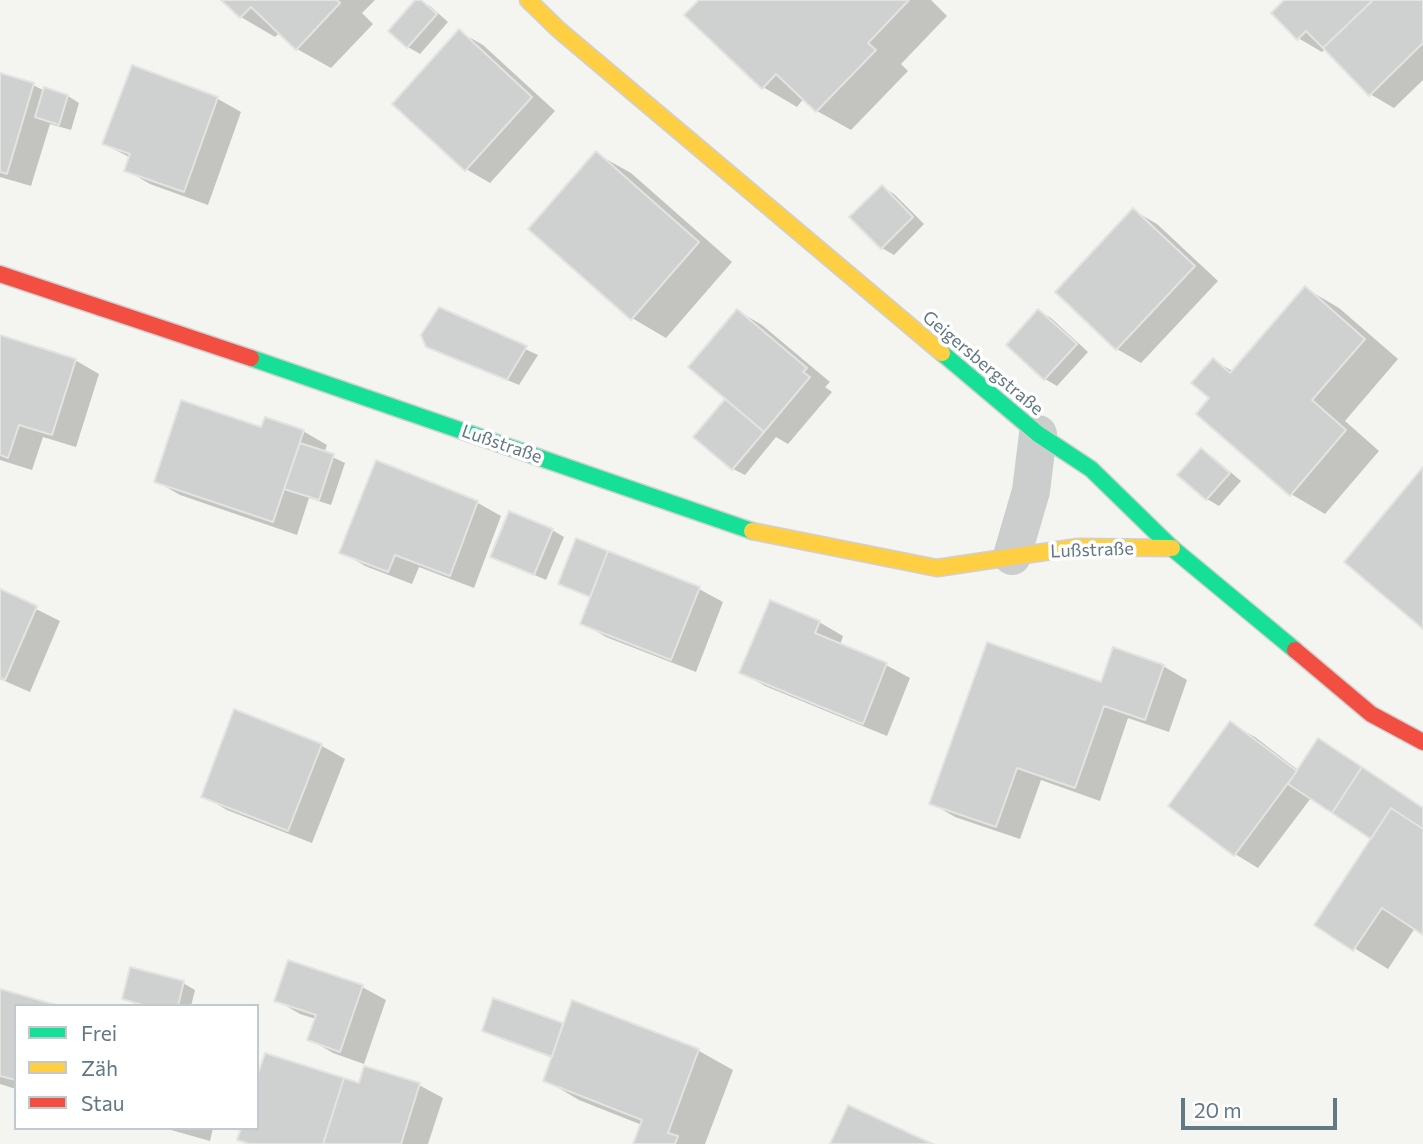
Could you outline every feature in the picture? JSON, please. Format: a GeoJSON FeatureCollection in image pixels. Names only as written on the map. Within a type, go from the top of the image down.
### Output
{"type":"FeatureCollection","features":[{"type":"Feature","properties":{"kind":"street","name":"Geigersbergstraße"},"geometry":{"type":"LineString","coordinates":[[528,0],[580,48],[1038,434],[1091,469],[1172,548],[1371,714],[1423,742]]}},
{"type":"Feature","properties":{"kind":"street","name":"Lußstraße"},"geometry":{"type":"LineString","coordinates":[[0,274],[326,383],[758,533],[937,568],[1078,547],[1172,548]]}},
{"type":"Feature","properties":{"kind":"street"},"geometry":{"type":"LineString","coordinates":[[1012,556],[1031,491],[1038,434]]}},
{"type":"Feature","properties":{"kind":"building"},"geometry":{"type":"Polygon","coordinates":[[[221,0],[337,0],[340,3],[296,50],[251,7],[240,18],[221,0]]]}},
{"type":"Feature","properties":{"kind":"building"},"geometry":{"type":"Polygon","coordinates":[[[415,0],[421,0],[437,14],[407,48],[388,31],[415,0]]]}},
{"type":"Feature","properties":{"kind":"building"},"geometry":{"type":"Polygon","coordinates":[[[699,0],[909,0],[868,43],[876,50],[816,112],[776,74],[762,89],[684,15],[699,0]]]}},
{"type":"Feature","properties":{"kind":"building"},"geometry":{"type":"Polygon","coordinates":[[[1284,0],[1373,0],[1323,48],[1306,31],[1297,40],[1271,13],[1284,0]]]}},
{"type":"Feature","properties":{"kind":"building"},"geometry":{"type":"Polygon","coordinates":[[[1373,0],[1423,0],[1423,43],[1369,96],[1323,48],[1373,0]]]}},
{"type":"Feature","properties":{"kind":"building"},"geometry":{"type":"Polygon","coordinates":[[[459,29],[532,97],[465,171],[392,104],[459,29]]]}},
{"type":"Feature","properties":{"kind":"building"},"geometry":{"type":"Polygon","coordinates":[[[132,65],[218,97],[184,192],[124,171],[130,154],[102,144],[132,65]]]}},
{"type":"Feature","properties":{"kind":"building"},"geometry":{"type":"Polygon","coordinates":[[[0,73],[34,83],[7,174],[0,172],[0,73]]]}},
{"type":"Feature","properties":{"kind":"building"},"geometry":{"type":"Polygon","coordinates":[[[44,87],[68,95],[59,125],[35,117],[44,87]]]}},
{"type":"Feature","properties":{"kind":"building"},"geometry":{"type":"Polygon","coordinates":[[[596,151],[699,242],[631,320],[528,229],[596,151]]]}},
{"type":"Feature","properties":{"kind":"building"},"geometry":{"type":"Polygon","coordinates":[[[882,185],[913,217],[881,249],[849,217],[882,185]]]}},
{"type":"Feature","properties":{"kind":"building"},"geometry":{"type":"Polygon","coordinates":[[[1133,208],[1195,266],[1116,350],[1055,292],[1133,208]]]}},
{"type":"Feature","properties":{"kind":"building"},"geometry":{"type":"Polygon","coordinates":[[[1305,286],[1365,339],[1312,400],[1346,430],[1290,496],[1196,414],[1209,398],[1191,383],[1213,358],[1230,373],[1305,286]]]}},
{"type":"Feature","properties":{"kind":"building"},"geometry":{"type":"Polygon","coordinates":[[[439,307],[527,346],[507,380],[426,347],[421,335],[439,307]]]}},
{"type":"Feature","properties":{"kind":"building"},"geometry":{"type":"Polygon","coordinates":[[[737,309],[807,368],[803,372],[810,377],[764,432],[688,367],[737,309]]]}},
{"type":"Feature","properties":{"kind":"building"},"geometry":{"type":"Polygon","coordinates":[[[1038,309],[1077,344],[1044,380],[1006,345],[1038,309]]]}},
{"type":"Feature","properties":{"kind":"building"},"geometry":{"type":"Polygon","coordinates":[[[0,335],[76,359],[52,435],[19,425],[8,458],[0,455],[0,335]]]}},
{"type":"Feature","properties":{"kind":"building"},"geometry":{"type":"Polygon","coordinates":[[[725,399],[764,432],[732,470],[693,437],[725,399]]]}},
{"type":"Feature","properties":{"kind":"building"},"geometry":{"type":"Polygon","coordinates":[[[181,400],[261,427],[265,417],[304,430],[273,522],[154,482],[181,400]]]}},
{"type":"Feature","properties":{"kind":"building"},"geometry":{"type":"Polygon","coordinates":[[[300,443],[334,454],[319,500],[284,489],[300,443]]]}},
{"type":"Feature","properties":{"kind":"building"},"geometry":{"type":"Polygon","coordinates":[[[1201,448],[1230,473],[1206,500],[1177,475],[1201,448]]]}},
{"type":"Feature","properties":{"kind":"building"},"geometry":{"type":"Polygon","coordinates":[[[376,460],[478,501],[450,576],[395,555],[388,572],[339,553],[376,460]]]}},
{"type":"Feature","properties":{"kind":"building"},"geometry":{"type":"Polygon","coordinates":[[[1423,467],[1423,629],[1344,562],[1423,467]]]}},
{"type":"Feature","properties":{"kind":"building"},"geometry":{"type":"Polygon","coordinates":[[[509,511],[553,529],[534,575],[490,557],[509,511]]]}},
{"type":"Feature","properties":{"kind":"building"},"geometry":{"type":"Polygon","coordinates":[[[576,538],[608,551],[590,597],[558,584],[576,538]]]}},
{"type":"Feature","properties":{"kind":"building"},"geometry":{"type":"Polygon","coordinates":[[[608,551],[700,587],[671,660],[580,624],[608,551]]]}},
{"type":"Feature","properties":{"kind":"building"},"geometry":{"type":"Polygon","coordinates":[[[0,589],[37,606],[5,680],[0,677],[0,589]]]}},
{"type":"Feature","properties":{"kind":"building"},"geometry":{"type":"Polygon","coordinates":[[[770,600],[820,621],[815,633],[887,663],[863,724],[739,673],[770,600]]]}},
{"type":"Feature","properties":{"kind":"building"},"geometry":{"type":"Polygon","coordinates":[[[987,642],[1101,682],[1113,647],[1164,665],[1145,720],[1104,706],[1075,788],[1017,768],[996,827],[929,804],[987,642]]]}},
{"type":"Feature","properties":{"kind":"building"},"geometry":{"type":"Polygon","coordinates":[[[234,709],[322,744],[288,831],[201,797],[234,709]]]}},
{"type":"Feature","properties":{"kind":"building"},"geometry":{"type":"Polygon","coordinates":[[[1230,721],[1297,771],[1234,856],[1168,806],[1230,721]]]}},
{"type":"Feature","properties":{"kind":"building"},"geometry":{"type":"Polygon","coordinates":[[[1318,738],[1362,767],[1332,813],[1288,784],[1318,738]]]}},
{"type":"Feature","properties":{"kind":"building"},"geometry":{"type":"Polygon","coordinates":[[[1362,767],[1423,808],[1423,829],[1391,808],[1371,839],[1332,813],[1362,767]]]}},
{"type":"Feature","properties":{"kind":"building"},"geometry":{"type":"Polygon","coordinates":[[[1391,808],[1423,829],[1423,935],[1382,908],[1353,951],[1314,925],[1391,808]]]}},
{"type":"Feature","properties":{"kind":"building"},"geometry":{"type":"Polygon","coordinates":[[[288,960],[363,985],[340,1052],[307,1040],[316,1015],[274,1001],[288,960]]]}},
{"type":"Feature","properties":{"kind":"building"},"geometry":{"type":"Polygon","coordinates":[[[130,967],[184,981],[178,1004],[140,1004],[122,999],[130,967]]]}},
{"type":"Feature","properties":{"kind":"building"},"geometry":{"type":"Polygon","coordinates":[[[0,989],[53,1004],[14,1004],[14,1080],[0,1076],[0,989]]]}},
{"type":"Feature","properties":{"kind":"building"},"geometry":{"type":"Polygon","coordinates":[[[493,998],[563,1023],[552,1057],[482,1031],[493,998]]]}},
{"type":"Feature","properties":{"kind":"building"},"geometry":{"type":"Polygon","coordinates":[[[572,1000],[699,1049],[668,1133],[678,1136],[675,1144],[633,1144],[642,1120],[543,1081],[572,1000]]]}},
{"type":"Feature","properties":{"kind":"building"},"geometry":{"type":"Polygon","coordinates":[[[265,1053],[344,1078],[323,1144],[250,1144],[237,1140],[240,1130],[259,1130],[259,1071],[265,1053]]]}},
{"type":"Feature","properties":{"kind":"building"},"geometry":{"type":"Polygon","coordinates":[[[364,1066],[420,1083],[401,1144],[323,1144],[344,1078],[359,1083],[364,1066]]]}},
{"type":"Feature","properties":{"kind":"building"},"geometry":{"type":"Polygon","coordinates":[[[848,1105],[933,1144],[830,1144],[848,1105]]]}},
{"type":"Feature","properties":{"kind":"traffic: fast"},"geometry":{"type":"LineString","coordinates":[[942,353],[1038,434],[1091,469],[1172,548],[1295,650]]}},
{"type":"Feature","properties":{"kind":"traffic: fast"},"geometry":{"type":"LineString","coordinates":[[251,358],[752,531]]}},
{"type":"Feature","properties":{"kind":"traffic: slow"},"geometry":{"type":"LineString","coordinates":[[528,0],[559,30],[942,353]]}},
{"type":"Feature","properties":{"kind":"traffic: slow"},"geometry":{"type":"LineString","coordinates":[[752,531],[937,568],[1078,547],[1172,548]]}},
{"type":"Feature","properties":{"kind":"traffic: jam"},"geometry":{"type":"LineString","coordinates":[[0,274],[251,358]]}},
{"type":"Feature","properties":{"kind":"traffic: jam"},"geometry":{"type":"LineString","coordinates":[[1295,650],[1371,714],[1423,742]]}}]}
